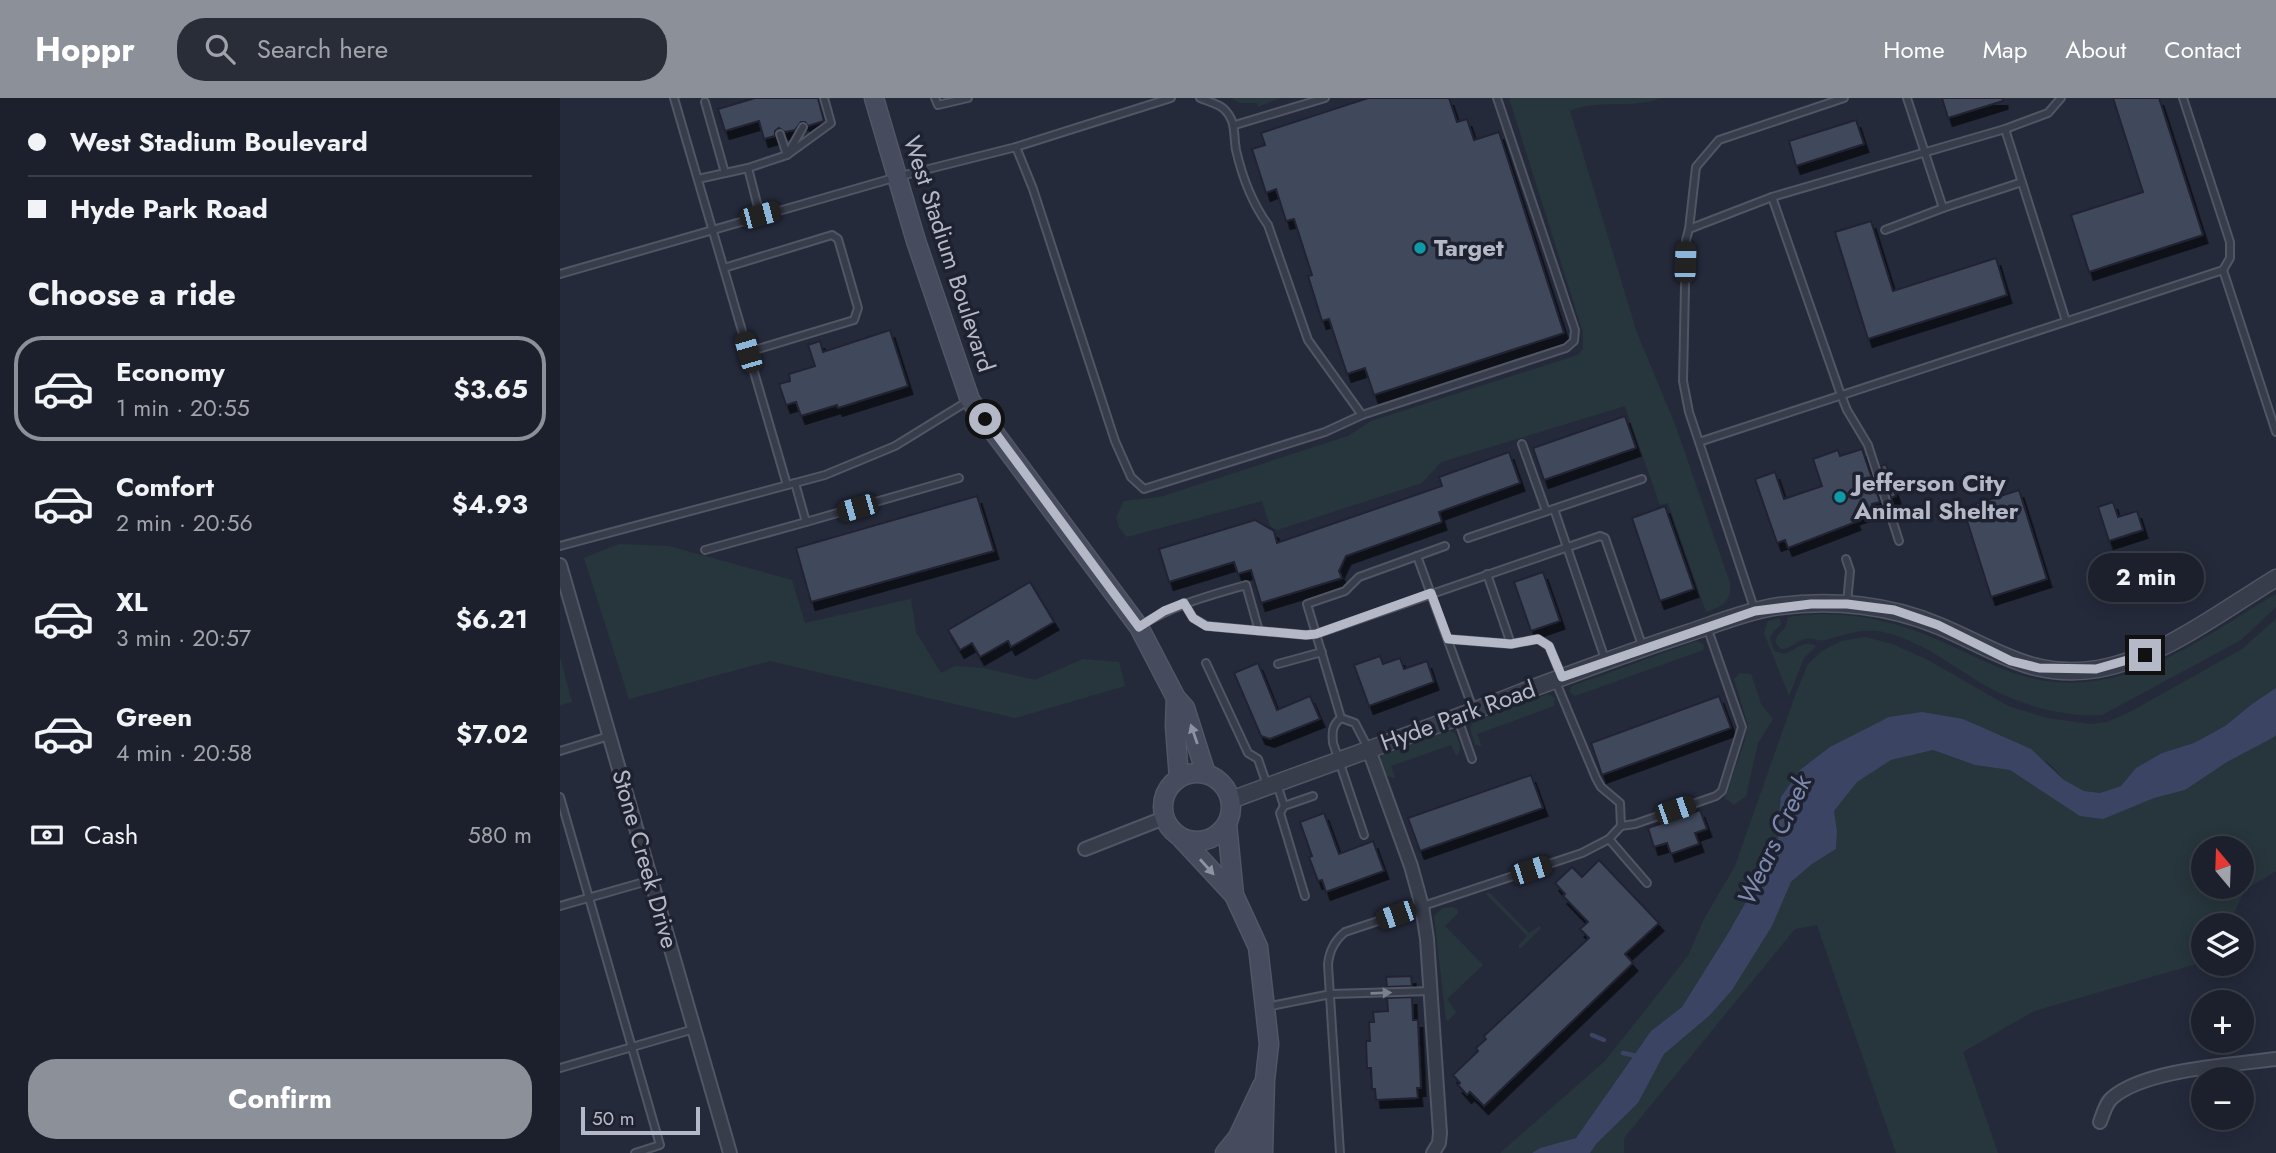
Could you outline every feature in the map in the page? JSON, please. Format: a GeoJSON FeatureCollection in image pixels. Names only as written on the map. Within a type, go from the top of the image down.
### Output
{"type":"FeatureCollection","features":[{"type":"Feature","properties":{"kind":"main road","name":"West Stadium Boulevard"},"geometry":{"type":"LineString","coordinates":[[874,98],[916,241],[970,400],[1139,627],[1176,698],[1185,708],[1206,774]]}},
{"type":"Feature","properties":{"kind":"main road","name":"West Stadium Boulevard"},"geometry":{"type":"LineString","coordinates":[[1176,698],[1179,778]]}},
{"type":"Feature","properties":{"kind":"main road"},"geometry":{"type":"LineString","coordinates":[[1181,838],[1194,842],[1208,840],[1219,834],[1227,824],[1231,800],[1226,788],[1217,779],[1194,773],[1179,778],[1168,789],[1163,803],[1164,818],[1171,830],[1234,895],[1258,947],[1269,1044],[1263,1153]]}},
{"type":"Feature","properties":{"kind":"main road"},"geometry":{"type":"LineString","coordinates":[[1227,824],[1234,895]]}},
{"type":"Feature","properties":{"kind":"main road"},"geometry":{"type":"LineString","coordinates":[[1225,1153],[1238,1137],[1265,1080]]}},
{"type":"Feature","properties":{"kind":"main road"},"geometry":{"type":"LineString","coordinates":[[1244,1153],[1265,1080]]}},
{"type":"Feature","properties":{"kind":"street","name":"Stone Creek Drive"},"geometry":{"type":"LineString","coordinates":[[560,565],[730,1153]]}},
{"type":"Feature","properties":{"kind":"street","name":"Hyde Park Road"},"geometry":{"type":"LineString","coordinates":[[1231,800],[1558,678],[1755,611],[1781,606],[1847,604],[1894,610],[1938,625],[2011,661],[2039,668],[2096,669],[2161,649],[2276,578]]}},
{"type":"Feature","properties":{"kind":"street"},"geometry":{"type":"LineString","coordinates":[[1369,750],[1422,906],[1427,939],[1440,1133],[1439,1143],[1433,1153]]}},
{"type":"Feature","properties":{"kind":"street"},"geometry":{"type":"LineString","coordinates":[[1085,849],[1164,818]]}},
{"type":"Feature","properties":{"kind":"street"},"geometry":{"type":"LineString","coordinates":[[2100,1122],[2109,1099],[2129,1086],[2181,1072],[2276,1059]]}},
{"type":"Feature","properties":{"kind":"lane"},"geometry":{"type":"LineString","coordinates":[[674,98],[787,485]]}},
{"type":"Feature","properties":{"kind":"lane"},"geometry":{"type":"LineString","coordinates":[[698,180],[787,155],[831,123],[824,98]]}},
{"type":"Feature","properties":{"kind":"lane"},"geometry":{"type":"LineString","coordinates":[[935,98],[938,105],[968,98]]}},
{"type":"Feature","properties":{"kind":"lane"},"geometry":{"type":"LineString","coordinates":[[560,274],[760,215],[1016,147],[1171,98]]}},
{"type":"Feature","properties":{"kind":"lane"},"geometry":{"type":"LineString","coordinates":[[1200,98],[1223,107],[1235,125],[1236,147],[1244,177],[1259,212],[1268,225],[1308,340],[1362,415]]}},
{"type":"Feature","properties":{"kind":"lane"},"geometry":{"type":"LineString","coordinates":[[1235,125],[1325,98]]}},
{"type":"Feature","properties":{"kind":"lane"},"geometry":{"type":"LineString","coordinates":[[1016,147],[1033,189],[1115,441],[1130,477],[1144,489],[1325,432],[1362,415],[1566,348],[1574,341],[1575,330],[1497,98]]}},
{"type":"Feature","properties":{"kind":"lane"},"geometry":{"type":"LineString","coordinates":[[1755,611],[1689,412],[1683,381],[1685,266],[1696,167],[1719,139],[1844,98]]}},
{"type":"Feature","properties":{"kind":"lane"},"geometry":{"type":"LineString","coordinates":[[1908,98],[1942,208]]}},
{"type":"Feature","properties":{"kind":"lane"},"geometry":{"type":"LineString","coordinates":[[1689,229],[1772,197],[2005,129],[2049,113],[2060,98]]}},
{"type":"Feature","properties":{"kind":"lane"},"geometry":{"type":"LineString","coordinates":[[1699,442],[2223,270],[2231,258],[2230,242],[2183,98]]}},
{"type":"Feature","properties":{"kind":"lane"},"geometry":{"type":"LineString","coordinates":[[705,103],[725,173]]}},
{"type":"Feature","properties":{"kind":"lane"},"geometry":{"type":"LineString","coordinates":[[787,155],[803,127]]}},
{"type":"Feature","properties":{"kind":"lane"},"geometry":{"type":"LineString","coordinates":[[2005,129],[2066,321]]}},
{"type":"Feature","properties":{"kind":"lane"},"geometry":{"type":"LineString","coordinates":[[780,134],[787,155]]}},
{"type":"Feature","properties":{"kind":"lane"},"geometry":{"type":"LineString","coordinates":[[748,168],[760,215]]}},
{"type":"Feature","properties":{"kind":"lane"},"geometry":{"type":"LineString","coordinates":[[1885,230],[1942,208],[2022,183]]}},
{"type":"Feature","properties":{"kind":"lane"},"geometry":{"type":"LineString","coordinates":[[1772,197],[1841,395],[1868,444],[1899,541]]}},
{"type":"Feature","properties":{"kind":"lane"},"geometry":{"type":"LineString","coordinates":[[724,268],[832,235],[838,239],[859,308],[854,320],[748,352]]}},
{"type":"Feature","properties":{"kind":"lane"},"geometry":{"type":"LineString","coordinates":[[2223,270],[2276,432]]}},
{"type":"Feature","properties":{"kind":"lane"},"geometry":{"type":"LineString","coordinates":[[560,546],[825,475],[895,446],[970,400]]}},
{"type":"Feature","properties":{"kind":"lane"},"geometry":{"type":"LineString","coordinates":[[1522,444],[1545,512]]}},
{"type":"Feature","properties":{"kind":"lane"},"geometry":{"type":"LineString","coordinates":[[705,550],[959,478]]}},
{"type":"Feature","properties":{"kind":"lane"},"geometry":{"type":"LineString","coordinates":[[1468,538],[1642,479]]}},
{"type":"Feature","properties":{"kind":"lane"},"geometry":{"type":"LineString","coordinates":[[795,483],[806,522]]}},
{"type":"Feature","properties":{"kind":"lane"},"geometry":{"type":"LineString","coordinates":[[1553,509],[1606,661]]}},
{"type":"Feature","properties":{"kind":"lane"},"geometry":{"type":"LineString","coordinates":[[1184,603],[1193,618],[1206,626],[1316,634],[1600,536],[1605,538],[1643,648]]}},
{"type":"Feature","properties":{"kind":"lane"},"geometry":{"type":"LineString","coordinates":[[1341,718],[1307,604],[1345,592],[1359,577],[1445,546]]}},
{"type":"Feature","properties":{"kind":"lane"},"geometry":{"type":"LineString","coordinates":[[1417,556],[1474,711]]}},
{"type":"Feature","properties":{"kind":"lane"},"geometry":{"type":"LineString","coordinates":[[1846,559],[1850,571],[1847,604]]}},
{"type":"Feature","properties":{"kind":"lane"},"geometry":{"type":"LineString","coordinates":[[1487,574],[1511,644]]}},
{"type":"Feature","properties":{"kind":"lane"},"geometry":{"type":"LineString","coordinates":[[1139,627],[1164,611],[1184,603],[1246,585],[1259,631]]}},
{"type":"Feature","properties":{"kind":"lane"},"geometry":{"type":"LineString","coordinates":[[1340,1153],[1328,956],[1337,938],[1345,932],[1583,853],[1609,839],[1621,826],[1635,824],[1693,804],[1716,796],[1722,791],[1742,727],[1706,626]]}},
{"type":"Feature","properties":{"kind":"lane"},"geometry":{"type":"LineString","coordinates":[[1448,639],[1511,644],[1532,639],[1545,641],[1552,652],[1558,678],[1596,778],[1601,787],[1620,803],[1621,826]]}},
{"type":"Feature","properties":{"kind":"lane"},"geometry":{"type":"LineString","coordinates":[[1278,664],[1322,652]]}},
{"type":"Feature","properties":{"kind":"lane"},"geometry":{"type":"LineString","coordinates":[[1206,663],[1248,754],[1258,759],[1284,806]]}},
{"type":"Feature","properties":{"kind":"lane"},"geometry":{"type":"LineString","coordinates":[[1458,717],[1472,759]]}},
{"type":"Feature","properties":{"kind":"lane"},"geometry":{"type":"LineString","coordinates":[[1341,718],[1355,723],[1369,750]]}},
{"type":"Feature","properties":{"kind":"lane"},"geometry":{"type":"LineString","coordinates":[[1341,718],[1332,730],[1338,761],[1364,835]]}},
{"type":"Feature","properties":{"kind":"lane"},"geometry":{"type":"LineString","coordinates":[[560,751],[609,736]]}},
{"type":"Feature","properties":{"kind":"lane"},"geometry":{"type":"LineString","coordinates":[[1305,896],[1280,813],[1284,806],[1313,796]]}},
{"type":"Feature","properties":{"kind":"lane"},"geometry":{"type":"LineString","coordinates":[[560,797],[660,1145],[635,1153]]}},
{"type":"Feature","properties":{"kind":"lane"},"geometry":{"type":"LineString","coordinates":[[1609,839],[1647,883]]}},
{"type":"Feature","properties":{"kind":"lane"},"geometry":{"type":"LineString","coordinates":[[560,906],[651,880]]}},
{"type":"Feature","properties":{"kind":"lane"},"geometry":{"type":"LineString","coordinates":[[1265,1008],[1331,994],[1431,991]]}},
{"type":"Feature","properties":{"kind":"lane"},"geometry":{"type":"LineString","coordinates":[[560,1068],[694,1029]]}},
{"type":"Feature","properties":{"kind":"shaded area"},"geometry":{"type":"Polygon","coordinates":[[[1231,98],[1280,98],[1258,107],[1257,103],[1240,103],[1231,98]]]}},
{"type":"Feature","properties":{"kind":"shaded area"},"geometry":{"type":"Polygon","coordinates":[[[1509,98],[1661,98],[1638,103],[1592,105],[1570,111],[1637,333],[1676,427],[1730,583],[1729,595],[1724,603],[1706,612],[1668,503],[1660,505],[1625,406],[1441,462],[1422,483],[1277,530],[1270,526],[1262,501],[1127,537],[1119,527],[1116,517],[1124,501],[1160,497],[1348,436],[1371,421],[1578,355],[1583,349],[1583,332],[1509,98]]]}},
{"type":"Feature","properties":{"kind":"shaded area"},"geometry":{"type":"Polygon","coordinates":[[[619,544],[669,546],[792,580],[805,623],[911,599],[916,632],[941,673],[955,666],[983,668],[1035,680],[1083,659],[1119,662],[1125,686],[1015,718],[770,661],[629,699],[584,558],[619,544]]]}},
{"type":"Feature","properties":{"kind":"shaded area"},"geometry":{"type":"Polygon","coordinates":[[[2276,594],[2276,607],[2241,640],[2102,715],[2058,712],[2015,700],[1912,642],[1884,632],[1861,631],[1824,640],[1805,639],[1785,649],[1781,649],[1776,643],[1788,617],[1823,614],[1857,616],[1908,628],[2021,675],[2062,683],[2085,682],[2111,678],[2161,661],[2276,594]]]}},
{"type":"Feature","properties":{"kind":"shaded area"},"geometry":{"type":"Polygon","coordinates":[[[1780,618],[1781,625],[1770,638],[1774,651],[1784,654],[1804,644],[1816,646],[1804,658],[1789,696],[1764,633],[1768,621],[1780,618]]]}},
{"type":"Feature","properties":{"kind":"shaded area"},"geometry":{"type":"Polygon","coordinates":[[[2276,619],[2276,688],[2225,726],[2194,743],[2162,753],[2136,768],[2121,786],[2100,793],[2084,791],[2064,780],[2050,764],[1963,719],[1778,824],[1778,845],[1682,1007],[1651,1031],[1576,1138],[1540,1148],[1532,1153],[1500,1153],[1605,1061],[1688,956],[1704,919],[1735,866],[1808,664],[1822,651],[1841,641],[1865,637],[1892,644],[1928,660],[2008,706],[2047,718],[2090,724],[2107,722],[2130,712],[2242,649],[2276,619]]]}},
{"type":"Feature","properties":{"kind":"shaded area"},"geometry":{"type":"Polygon","coordinates":[[[1697,641],[1704,645],[1703,650],[1575,696],[1569,692],[1572,686],[1697,641]]]}},
{"type":"Feature","properties":{"kind":"shaded area"},"geometry":{"type":"Polygon","coordinates":[[[560,657],[572,702],[560,705],[560,657]]]}},
{"type":"Feature","properties":{"kind":"shaded area"},"geometry":{"type":"Polygon","coordinates":[[[1740,673],[1751,674],[1761,704],[1773,719],[1758,743],[1746,796],[1734,805],[1725,798],[1748,725],[1734,679],[1740,673]]]}},
{"type":"Feature","properties":{"kind":"shaded area"},"geometry":{"type":"Polygon","coordinates":[[[1548,694],[1555,698],[1554,706],[1477,734],[1482,747],[1475,744],[1470,728],[1473,721],[1548,694]]]}},
{"type":"Feature","properties":{"kind":"shaded area"},"geometry":{"type":"Polygon","coordinates":[[[1447,730],[1455,733],[1459,742],[1460,751],[1456,756],[1451,745],[1391,766],[1395,778],[1387,776],[1382,755],[1447,730]]]}},
{"type":"Feature","properties":{"kind":"shaded area"},"geometry":{"type":"Polygon","coordinates":[[[2276,735],[2276,871],[2254,884],[2254,836],[2191,836],[2191,900],[2240,900],[2234,913],[2191,913],[2191,965],[2034,1011],[1963,1052],[1998,1153],[1896,1153],[1817,925],[1795,929],[1624,1138],[1624,1153],[1590,1153],[1595,1144],[1638,1103],[1664,1054],[1709,1016],[1772,926],[1791,882],[1836,849],[1834,811],[1856,782],[1891,760],[1933,750],[1975,765],[2010,770],[2044,791],[2154,798],[2185,790],[2227,762],[2276,735]]]}},
{"type":"Feature","properties":{"kind":"shaded area"},"geometry":{"type":"Polygon","coordinates":[[[1485,893],[1490,893],[1529,933],[1540,926],[1521,948],[1519,945],[1527,936],[1485,893]]]}},
{"type":"Feature","properties":{"kind":"shaded area"},"geometry":{"type":"Polygon","coordinates":[[[1443,908],[1457,909],[1458,913],[1445,926],[1483,965],[1447,999],[1456,1012],[1448,1021],[1434,916],[1443,908]]]}},
{"type":"Feature","properties":{"kind":"water"},"geometry":{"type":"Polygon","coordinates":[[[2276,688],[2274,737],[2227,762],[2185,790],[2154,798],[2103,819],[2080,816],[2010,770],[1975,765],[1933,750],[1891,760],[1857,782],[1834,811],[1836,849],[1791,882],[1772,926],[1732,990],[1709,1016],[1664,1054],[1638,1103],[1590,1153],[1532,1153],[1540,1148],[1576,1138],[1651,1031],[1682,1007],[1778,846],[1781,797],[1800,770],[1830,747],[1889,717],[1922,712],[1963,719],[2031,749],[2064,780],[2084,791],[2100,793],[2121,786],[2136,768],[2162,753],[2194,743],[2225,726],[2276,688]]]}},
{"type":"Feature","properties":{"kind":"building"},"geometry":{"type":"Polygon","coordinates":[[[755,98],[818,98],[824,121],[808,126],[801,122],[795,130],[785,132],[779,128],[775,131],[775,136],[764,139],[759,121],[725,131],[718,109],[755,98]]]}},
{"type":"Feature","properties":{"kind":"building","name":"Target"},"geometry":{"type":"Polygon","coordinates":[[[1368,98],[1449,98],[1457,122],[1467,119],[1474,140],[1499,132],[1564,333],[1374,395],[1365,368],[1347,374],[1329,319],[1322,321],[1308,276],[1312,275],[1294,219],[1286,221],[1276,189],[1266,193],[1252,149],[1265,145],[1261,133],[1368,98]]]}},
{"type":"Feature","properties":{"kind":"building"},"geometry":{"type":"Polygon","coordinates":[[[1942,98],[2003,98],[2003,101],[1948,118],[1942,98]]]}},
{"type":"Feature","properties":{"kind":"building"},"geometry":{"type":"Polygon","coordinates":[[[2113,98],[2159,98],[2203,235],[2089,272],[2071,215],[2143,192],[2113,98]]]}},
{"type":"Feature","properties":{"kind":"building"},"geometry":{"type":"Polygon","coordinates":[[[1856,120],[1864,144],[1796,166],[1789,141],[1856,120]]]}},
{"type":"Feature","properties":{"kind":"building"},"geometry":{"type":"Polygon","coordinates":[[[1871,221],[1893,291],[1996,258],[2007,295],[1868,339],[1835,232],[1871,221]]]}},
{"type":"Feature","properties":{"kind":"building"},"geometry":{"type":"Polygon","coordinates":[[[890,330],[908,386],[838,408],[837,405],[801,416],[796,402],[786,405],[779,384],[790,381],[789,374],[815,366],[808,345],[820,341],[823,352],[890,330]]]}},
{"type":"Feature","properties":{"kind":"building"},"geometry":{"type":"Polygon","coordinates":[[[1625,416],[1636,448],[1544,480],[1533,448],[1625,416]]]}},
{"type":"Feature","properties":{"kind":"building","name":"Jefferson City Animal Shelter"},"geometry":{"type":"Polygon","coordinates":[[[1862,449],[1880,502],[1872,504],[1874,510],[1854,517],[1856,522],[1788,548],[1785,540],[1777,543],[1755,479],[1775,472],[1784,499],[1822,486],[1813,459],[1838,450],[1840,456],[1862,449]]]}},
{"type":"Feature","properties":{"kind":"building"},"geometry":{"type":"Polygon","coordinates":[[[1509,452],[1520,483],[1439,512],[1442,522],[1346,556],[1339,571],[1342,578],[1261,603],[1251,570],[1238,574],[1234,562],[1169,582],[1159,549],[1255,520],[1274,531],[1277,543],[1442,486],[1439,477],[1509,452]]]}},
{"type":"Feature","properties":{"kind":"building"},"geometry":{"type":"Polygon","coordinates":[[[1886,464],[1896,496],[1891,498],[1881,466],[1886,464]]]}},
{"type":"Feature","properties":{"kind":"building"},"geometry":{"type":"Polygon","coordinates":[[[2019,490],[2047,579],[1991,597],[1963,508],[2019,490]]]}},
{"type":"Feature","properties":{"kind":"building"},"geometry":{"type":"Polygon","coordinates":[[[977,496],[994,551],[811,602],[796,548],[977,496]]]}},
{"type":"Feature","properties":{"kind":"building"},"geometry":{"type":"Polygon","coordinates":[[[2113,502],[2118,517],[2137,511],[2143,530],[2109,541],[2098,507],[2113,502]]]}},
{"type":"Feature","properties":{"kind":"building"},"geometry":{"type":"Polygon","coordinates":[[[1665,506],[1694,589],[1660,601],[1632,518],[1665,506]]]}},
{"type":"Feature","properties":{"kind":"building"},"geometry":{"type":"Polygon","coordinates":[[[1543,572],[1560,621],[1531,631],[1514,582],[1543,572]]]}},
{"type":"Feature","properties":{"kind":"building"},"geometry":{"type":"Polygon","coordinates":[[[1030,582],[1054,622],[1011,647],[1008,641],[980,657],[972,643],[960,650],[948,630],[1030,582]]]}},
{"type":"Feature","properties":{"kind":"building"},"geometry":{"type":"Polygon","coordinates":[[[1380,656],[1383,664],[1400,658],[1404,669],[1427,661],[1434,682],[1369,706],[1354,665],[1380,656]]]}},
{"type":"Feature","properties":{"kind":"building"},"geometry":{"type":"Polygon","coordinates":[[[1258,663],[1277,710],[1310,696],[1320,719],[1270,739],[1261,736],[1234,673],[1258,663]]]}},
{"type":"Feature","properties":{"kind":"building"},"geometry":{"type":"Polygon","coordinates":[[[1719,696],[1731,728],[1602,775],[1591,743],[1719,696]]]}},
{"type":"Feature","properties":{"kind":"building"},"geometry":{"type":"Polygon","coordinates":[[[1531,775],[1543,808],[1420,851],[1408,818],[1531,775]]]}},
{"type":"Feature","properties":{"kind":"building"},"geometry":{"type":"Polygon","coordinates":[[[1700,810],[1707,829],[1695,833],[1699,844],[1671,854],[1667,843],[1654,847],[1648,828],[1700,810]]]}},
{"type":"Feature","properties":{"kind":"building"},"geometry":{"type":"Polygon","coordinates":[[[1324,813],[1339,854],[1373,841],[1384,871],[1326,892],[1322,880],[1318,881],[1309,857],[1312,856],[1300,822],[1324,813]]]}},
{"type":"Feature","properties":{"kind":"building"},"geometry":{"type":"Polygon","coordinates":[[[1599,860],[1659,923],[1625,954],[1633,963],[1484,1106],[1470,1092],[1467,1095],[1453,1075],[1478,1051],[1476,1048],[1486,1039],[1484,1036],[1589,938],[1580,929],[1588,922],[1563,896],[1565,894],[1555,883],[1572,867],[1582,877],[1599,860]]]}},
{"type":"Feature","properties":{"kind":"building"},"geometry":{"type":"Polygon","coordinates":[[[1411,976],[1412,986],[1387,987],[1386,977],[1411,976]]]}},
{"type":"Feature","properties":{"kind":"building"},"geometry":{"type":"Polygon","coordinates":[[[1412,997],[1413,1020],[1418,1020],[1421,1088],[1417,1088],[1418,1098],[1376,1100],[1375,1089],[1372,1089],[1371,1068],[1367,1068],[1366,1041],[1370,1041],[1369,1022],[1374,1022],[1373,1012],[1388,1011],[1387,998],[1412,997]]]}},
{"type":"Feature","properties":{"kind":"waterway"},"geometry":{"type":"LineString","coordinates":[[1592,1035],[1604,1040]]}},
{"type":"Feature","properties":{"kind":"waterway"},"geometry":{"type":"LineString","coordinates":[[1623,1053],[1636,1056]]}},
{"type":"Feature","properties":{"kind":"place","name":"Target"},"geometry":{"type":"Point","coordinates":[1420,248]}},
{"type":"Feature","properties":{"kind":"place","name":"Jefferson City Animal Shelter"},"geometry":{"type":"Point","coordinates":[1840,497]}},
{"type":"Feature","properties":{"kind":"route"},"geometry":{"type":"LineString","coordinates":[[985,419],[1139,627],[1164,611],[1184,603],[1193,618],[1206,626],[1316,634],[1431,593],[1448,639],[1511,644],[1532,639],[1545,641],[1562,677],[1755,611],[1781,606],[1847,604],[1894,610],[1938,625],[2011,661],[2039,668],[2096,669],[2145,655]]}},
{"type":"Feature","properties":{"kind":"water label","name":"Wears Creek"},"geometry":{"type":"Point","coordinates":[1774,840]}}]}
